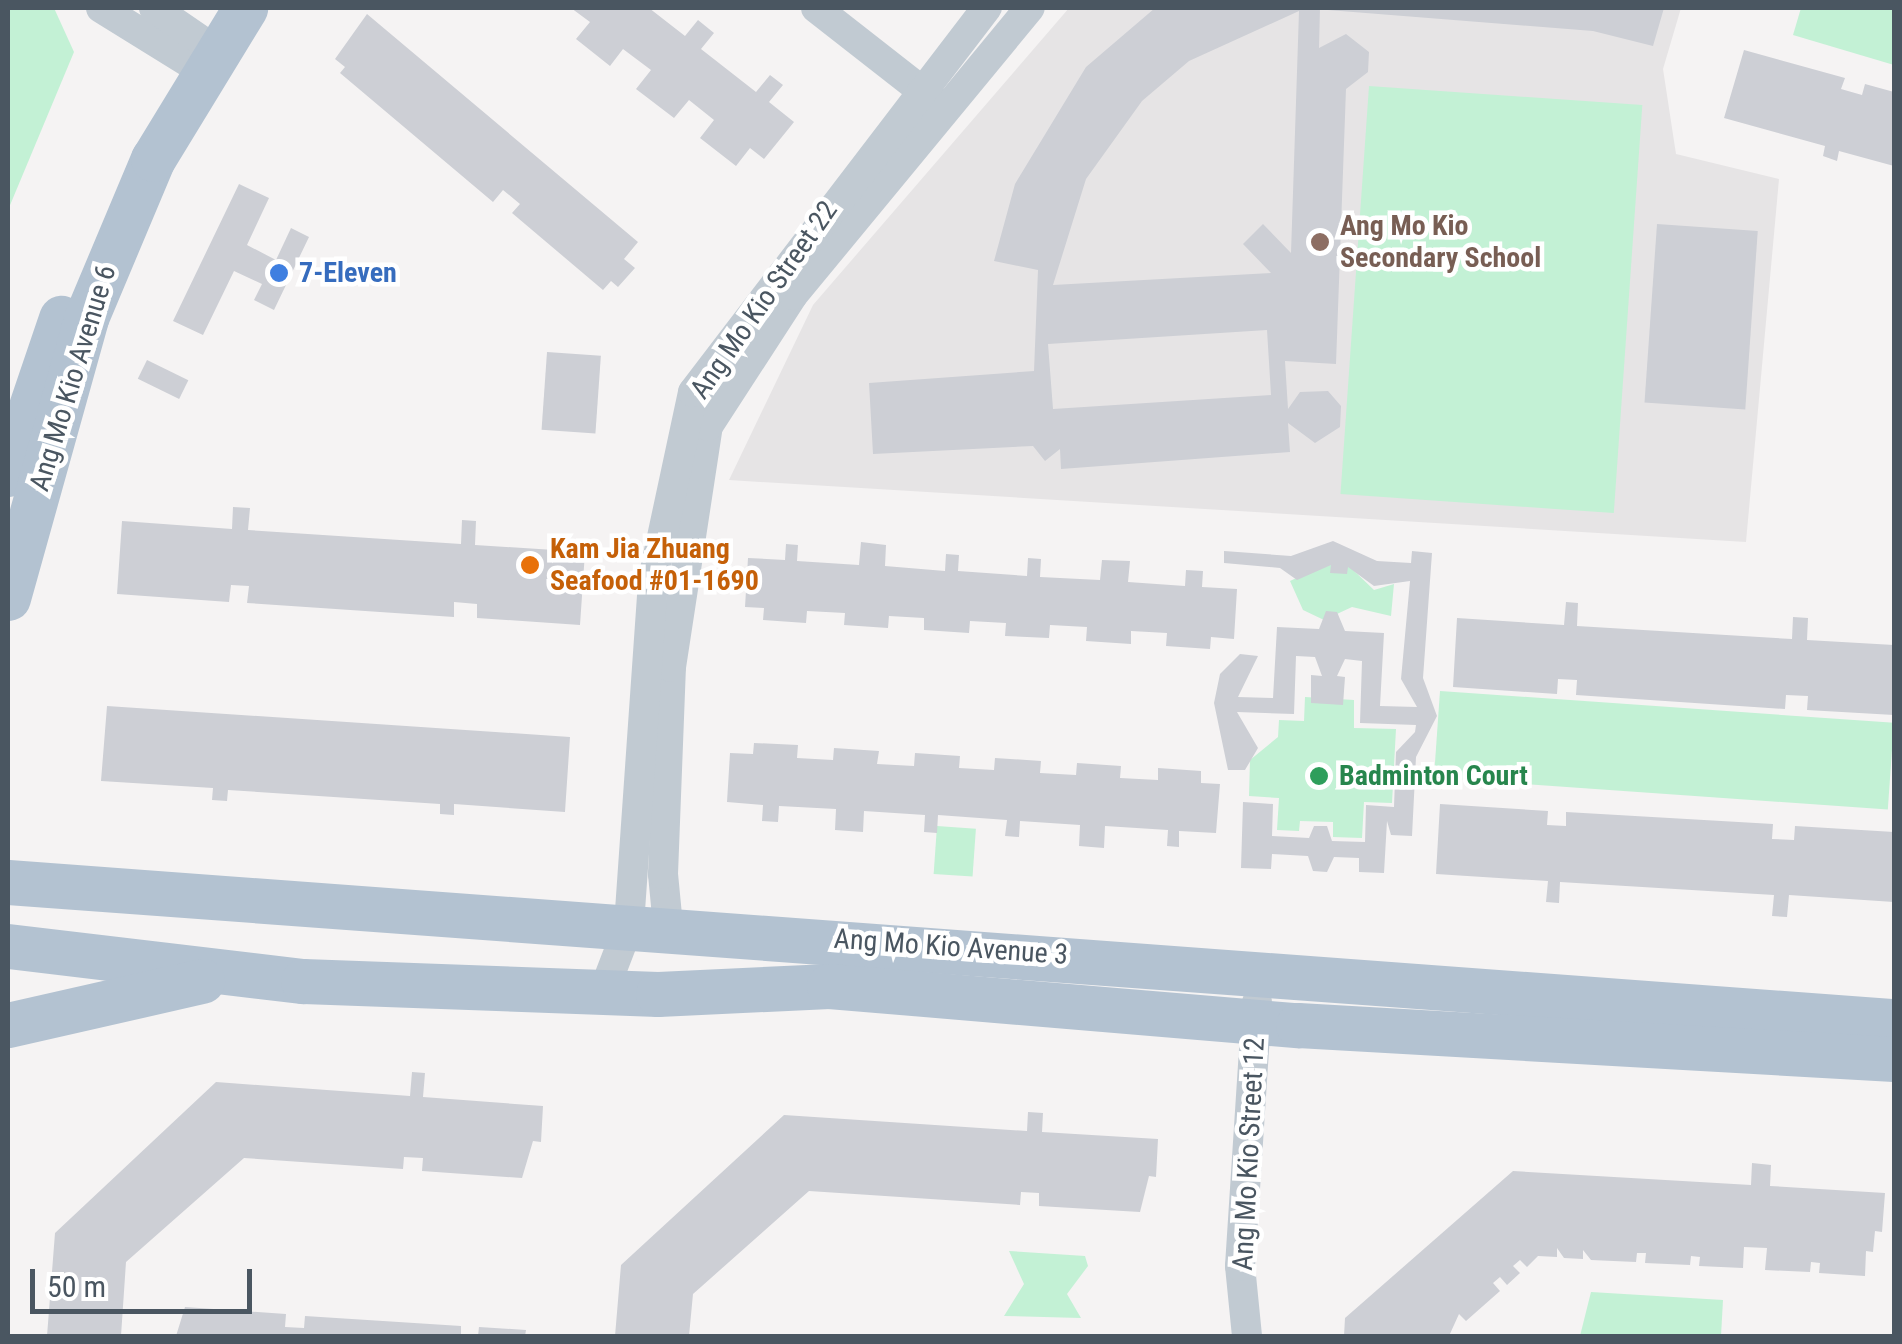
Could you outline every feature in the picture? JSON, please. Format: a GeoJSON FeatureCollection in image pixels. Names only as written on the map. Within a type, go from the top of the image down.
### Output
{"type":"FeatureCollection","features":[{"type":"Feature","properties":{"kind":"main road","name":"Ang Mo Kio Avenue 6"},"geometry":{"type":"LineString","coordinates":[[8,474],[82,256],[203,46],[244,8]]}},
{"type":"Feature","properties":{"kind":"main road","name":"Ang Mo Kio Avenue 6"},"geometry":{"type":"LineString","coordinates":[[8,598],[86,318],[203,46]]}},
{"type":"Feature","properties":{"kind":"main road"},"geometry":{"type":"LineString","coordinates":[[8,857],[106,886]]}},
{"type":"Feature","properties":{"kind":"main road","name":"Ang Mo Kio Avenue 3"},"geometry":{"type":"LineString","coordinates":[[8,882],[1259,970],[1894,1021]]}},
{"type":"Feature","properties":{"kind":"main road","name":"Ang Mo Kio Avenue 3"},"geometry":{"type":"LineString","coordinates":[[8,946],[248,972],[603,993],[829,986],[1256,1021],[1894,1059]]}},
{"type":"Feature","properties":{"kind":"main road"},"geometry":{"type":"LineString","coordinates":[[1008,1000],[1012,952]]}},
{"type":"Feature","properties":{"kind":"main road"},"geometry":{"type":"LineString","coordinates":[[8,1025],[248,972]]}},
{"type":"Feature","properties":{"kind":"street"},"geometry":{"type":"LineString","coordinates":[[101,8],[203,46]]}},
{"type":"Feature","properties":{"kind":"street"},"geometry":{"type":"LineString","coordinates":[[154,8],[203,46]]}},
{"type":"Feature","properties":{"kind":"street"},"geometry":{"type":"LineString","coordinates":[[816,8],[949,113]]}},
{"type":"Feature","properties":{"kind":"street","name":"Ang Mo Kio Street 22"},"geometry":{"type":"LineString","coordinates":[[649,926],[652,578],[693,392],[921,88],[987,8]]}},
{"type":"Feature","properties":{"kind":"street","name":"Ang Mo Kio Street 22"},"geometry":{"type":"LineString","coordinates":[[603,993],[649,926],[662,874],[671,667],[708,426],[794,295],[949,113],[1030,8]]}},
{"type":"Feature","properties":{"kind":"street","name":"Ang Mo Kio Street 12"},"geometry":{"type":"LineString","coordinates":[[1247,1336],[1240,1266],[1259,970]]}},
{"type":"Feature","properties":{"kind":"shaded area","name":"Ang Mo Kio Secondary School"},"geometry":{"type":"Polygon","coordinates":[[[1069,8],[1681,8],[1663,69],[1676,154],[1779,179],[1746,542],[729,480],[813,305],[1069,8]]]}},
{"type":"Feature","properties":{"kind":"green space"},"geometry":{"type":"Polygon","coordinates":[[[8,8],[54,8],[74,52],[8,210],[8,8]]]}},
{"type":"Feature","properties":{"kind":"green space"},"geometry":{"type":"Polygon","coordinates":[[[1801,8],[1894,8],[1894,65],[1793,35],[1801,8]]]}},
{"type":"Feature","properties":{"kind":"green space"},"geometry":{"type":"Polygon","coordinates":[[[1369,86],[1642,105],[1614,513],[1340,494],[1369,86]]]}},
{"type":"Feature","properties":{"kind":"green space"},"geometry":{"type":"Polygon","coordinates":[[[1326,564],[1348,565],[1374,590],[1394,584],[1391,616],[1352,607],[1324,620],[1303,610],[1290,581],[1326,564]]]}},
{"type":"Feature","properties":{"kind":"green space"},"geometry":{"type":"Polygon","coordinates":[[[1440,691],[1894,723],[1888,810],[1434,778],[1440,691]]]}},
{"type":"Feature","properties":{"kind":"green space"},"geometry":{"type":"Polygon","coordinates":[[[1305,697],[1354,700],[1354,728],[1396,729],[1392,803],[1364,802],[1362,838],[1333,837],[1333,822],[1300,821],[1299,831],[1277,830],[1279,798],[1249,796],[1250,760],[1278,737],[1279,720],[1304,721],[1305,697]]]}},
{"type":"Feature","properties":{"kind":"green space"},"geometry":{"type":"Polygon","coordinates":[[[937,826],[976,829],[973,877],[934,874],[937,826]]]}},
{"type":"Feature","properties":{"kind":"green space"},"geometry":{"type":"Polygon","coordinates":[[[1009,1251],[1085,1256],[1088,1266],[1067,1294],[1081,1318],[1004,1316],[1024,1284],[1009,1251]]]}},
{"type":"Feature","properties":{"kind":"green space"},"geometry":{"type":"Polygon","coordinates":[[[1591,1292],[1723,1300],[1721,1336],[1580,1336],[1591,1292]]]}},
{"type":"Feature","properties":{"kind":"building"},"geometry":{"type":"Polygon","coordinates":[[[571,8],[649,8],[685,36],[698,20],[714,33],[701,49],[756,92],[770,75],[783,85],[769,102],[794,122],[764,159],[750,148],[736,166],[700,138],[714,120],[689,100],[674,118],[636,89],[651,70],[623,49],[610,66],[576,39],[590,22],[571,8]]]}},
{"type":"Feature","properties":{"kind":"building"},"geometry":{"type":"Polygon","coordinates":[[[1155,8],[1320,8],[1319,48],[1346,34],[1369,52],[1368,72],[1346,89],[1336,364],[1285,361],[1288,409],[1300,392],[1328,391],[1341,406],[1340,427],[1315,443],[1288,423],[1290,452],[1061,469],[1060,449],[1045,461],[1033,446],[873,454],[869,383],[1034,371],[1038,270],[994,261],[1015,184],[1086,67],[1155,8]],[[1299,11],[1189,61],[1142,101],[1086,179],[1053,285],[1271,273],[1243,244],[1263,224],[1291,253],[1299,11]],[[1267,330],[1048,344],[1053,409],[1271,395],[1267,330]]]}},
{"type":"Feature","properties":{"kind":"building"},"geometry":{"type":"Polygon","coordinates":[[[1664,8],[1653,46],[1593,31],[1328,10],[1664,8]]]}},
{"type":"Feature","properties":{"kind":"building"},"geometry":{"type":"Polygon","coordinates":[[[367,14],[638,242],[624,259],[635,268],[618,287],[611,281],[603,290],[512,213],[520,204],[503,190],[493,202],[340,73],[345,67],[335,59],[367,14]]]}},
{"type":"Feature","properties":{"kind":"building"},"geometry":{"type":"Polygon","coordinates":[[[1744,50],[1845,78],[1841,89],[1862,95],[1865,84],[1894,92],[1894,166],[1839,151],[1837,161],[1823,156],[1825,146],[1724,118],[1744,50]]]}},
{"type":"Feature","properties":{"kind":"building"},"geometry":{"type":"Polygon","coordinates":[[[239,184],[269,198],[247,245],[276,260],[291,228],[309,237],[274,310],[254,300],[262,284],[234,271],[203,335],[173,321],[239,184]]]}},
{"type":"Feature","properties":{"kind":"building"},"geometry":{"type":"Polygon","coordinates":[[[1657,224],[1758,231],[1745,410],[1645,403],[1657,224]]]}},
{"type":"Feature","properties":{"kind":"building"},"geometry":{"type":"Polygon","coordinates":[[[547,352],[601,356],[595,434],[542,430],[547,352]]]}},
{"type":"Feature","properties":{"kind":"building"},"geometry":{"type":"Polygon","coordinates":[[[147,360],[188,380],[179,399],[138,379],[147,360]]]}},
{"type":"Feature","properties":{"kind":"building"},"geometry":{"type":"Polygon","coordinates":[[[233,507],[250,508],[248,530],[461,544],[462,520],[476,521],[475,545],[585,552],[580,625],[477,618],[477,604],[454,602],[454,617],[247,603],[249,586],[231,585],[229,602],[117,594],[122,521],[232,529],[233,507]]]}},
{"type":"Feature","properties":{"kind":"building"},"geometry":{"type":"Polygon","coordinates":[[[1333,541],[1377,561],[1411,563],[1412,551],[1432,553],[1423,678],[1437,716],[1416,757],[1412,836],[1391,835],[1387,821],[1384,873],[1359,872],[1359,858],[1334,857],[1327,872],[1313,871],[1308,856],[1272,854],[1271,869],[1241,868],[1243,802],[1273,804],[1272,836],[1309,838],[1314,826],[1327,826],[1332,841],[1365,842],[1366,805],[1394,807],[1396,752],[1415,732],[1416,725],[1360,723],[1362,661],[1345,659],[1337,676],[1345,677],[1343,705],[1311,703],[1311,675],[1322,676],[1315,657],[1296,656],[1294,714],[1237,712],[1258,748],[1245,770],[1228,770],[1214,703],[1220,674],[1240,654],[1258,656],[1238,697],[1273,698],[1277,627],[1319,629],[1326,611],[1337,612],[1345,631],[1384,633],[1380,706],[1417,707],[1401,679],[1410,581],[1374,586],[1348,567],[1347,574],[1330,573],[1331,565],[1297,580],[1280,568],[1224,563],[1224,551],[1291,556],[1333,541]]]}},
{"type":"Feature","properties":{"kind":"building"},"geometry":{"type":"Polygon","coordinates":[[[861,542],[886,545],[885,566],[945,571],[946,554],[959,555],[958,571],[1027,576],[1028,558],[1041,559],[1040,577],[1100,580],[1102,560],[1130,561],[1128,582],[1185,586],[1186,570],[1203,571],[1202,587],[1237,589],[1234,639],[1211,637],[1210,649],[1166,646],[1167,633],[1131,631],[1131,644],[1086,641],[1087,627],[1050,625],[1049,638],[1005,636],[1006,623],[970,621],[969,633],[924,630],[924,618],[889,616],[888,628],[844,625],[845,613],[807,611],[806,623],[763,620],[764,608],[745,607],[748,558],[785,560],[786,544],[798,545],[797,561],[859,565],[861,542]]]}},
{"type":"Feature","properties":{"kind":"building"},"geometry":{"type":"Polygon","coordinates":[[[1566,602],[1578,603],[1577,626],[1792,639],[1793,617],[1808,618],[1807,640],[1894,645],[1894,715],[1807,710],[1808,696],[1786,695],[1785,709],[1576,695],[1577,680],[1558,679],[1557,694],[1453,687],[1457,618],[1564,625],[1566,602]]]}},
{"type":"Feature","properties":{"kind":"building"},"geometry":{"type":"Polygon","coordinates":[[[107,706],[570,737],[565,812],[454,804],[454,815],[440,814],[440,804],[228,790],[227,801],[212,800],[213,788],[101,781],[107,706]]]}},
{"type":"Feature","properties":{"kind":"building"},"geometry":{"type":"Polygon","coordinates":[[[754,743],[798,745],[797,758],[833,760],[834,748],[879,751],[877,764],[914,766],[915,753],[960,756],[959,768],[994,770],[995,758],[1041,761],[1040,773],[1076,775],[1077,763],[1121,766],[1120,778],[1158,780],[1158,768],[1201,771],[1201,783],[1220,784],[1216,833],[1179,831],[1179,847],[1167,846],[1168,830],[1105,826],[1104,848],[1079,846],[1080,825],[1020,821],[1019,837],[1005,836],[1007,820],[938,815],[937,833],[924,832],[925,815],[864,811],[863,832],[835,830],[836,809],[779,806],[778,822],[762,821],[763,805],[727,802],[730,753],[753,754],[754,743]]]}},
{"type":"Feature","properties":{"kind":"building"},"geometry":{"type":"Polygon","coordinates":[[[1440,804],[1548,811],[1547,825],[1566,826],[1566,812],[1773,824],[1772,839],[1794,840],[1795,826],[1894,832],[1894,902],[1789,895],[1787,917],[1772,916],[1774,895],[1560,882],[1559,903],[1546,902],[1548,881],[1436,874],[1440,804]]]}},
{"type":"Feature","properties":{"kind":"building"},"geometry":{"type":"Polygon","coordinates":[[[412,1072],[425,1073],[423,1097],[543,1106],[541,1142],[533,1141],[522,1178],[422,1171],[423,1158],[404,1157],[403,1169],[244,1158],[126,1262],[121,1336],[47,1336],[55,1233],[216,1082],[410,1096],[412,1072]]]}},
{"type":"Feature","properties":{"kind":"building"},"geometry":{"type":"Polygon","coordinates":[[[1028,1112],[1043,1113],[1042,1132],[1158,1139],[1156,1177],[1149,1176],[1140,1212],[1039,1206],[1039,1193],[1021,1192],[1020,1205],[809,1191],[693,1294],[689,1336],[615,1336],[621,1265],[784,1115],[1027,1131],[1028,1112]]]}},
{"type":"Feature","properties":{"kind":"building"},"geometry":{"type":"Polygon","coordinates":[[[1752,1163],[1771,1165],[1770,1186],[1885,1193],[1882,1232],[1875,1231],[1873,1252],[1866,1251],[1865,1276],[1819,1273],[1820,1263],[1811,1262],[1810,1272],[1765,1270],[1767,1248],[1744,1247],[1743,1268],[1699,1266],[1700,1257],[1691,1256],[1690,1265],[1645,1263],[1646,1253],[1637,1253],[1636,1262],[1591,1260],[1583,1250],[1583,1259],[1564,1258],[1557,1248],[1557,1257],[1538,1256],[1527,1267],[1520,1260],[1513,1266],[1520,1273],[1507,1285],[1500,1277],[1493,1283],[1500,1291],[1466,1321],[1459,1314],[1449,1336],[1344,1336],[1345,1318],[1513,1171],[1751,1185],[1752,1163]]]}},
{"type":"Feature","properties":{"kind":"building"},"geometry":{"type":"Polygon","coordinates":[[[185,1307],[286,1314],[285,1327],[304,1328],[305,1316],[461,1326],[461,1336],[176,1336],[185,1307]]]}},
{"type":"Feature","properties":{"kind":"building"},"geometry":{"type":"Polygon","coordinates":[[[479,1327],[526,1330],[525,1336],[478,1336],[479,1327]]]}},
{"type":"Feature","properties":{"kind":"place","name":"Ang Mo Kio Secondary School"},"geometry":{"type":"Point","coordinates":[1320,242]}},
{"type":"Feature","properties":{"kind":"place","name":"7-Eleven"},"geometry":{"type":"Point","coordinates":[279,273]}},
{"type":"Feature","properties":{"kind":"place","name":"Kam Jia Zhuang Seafood #01-1690"},"geometry":{"type":"Point","coordinates":[530,565]}},
{"type":"Feature","properties":{"kind":"place","name":"Badminton Court"},"geometry":{"type":"Point","coordinates":[1319,776]}}]}
